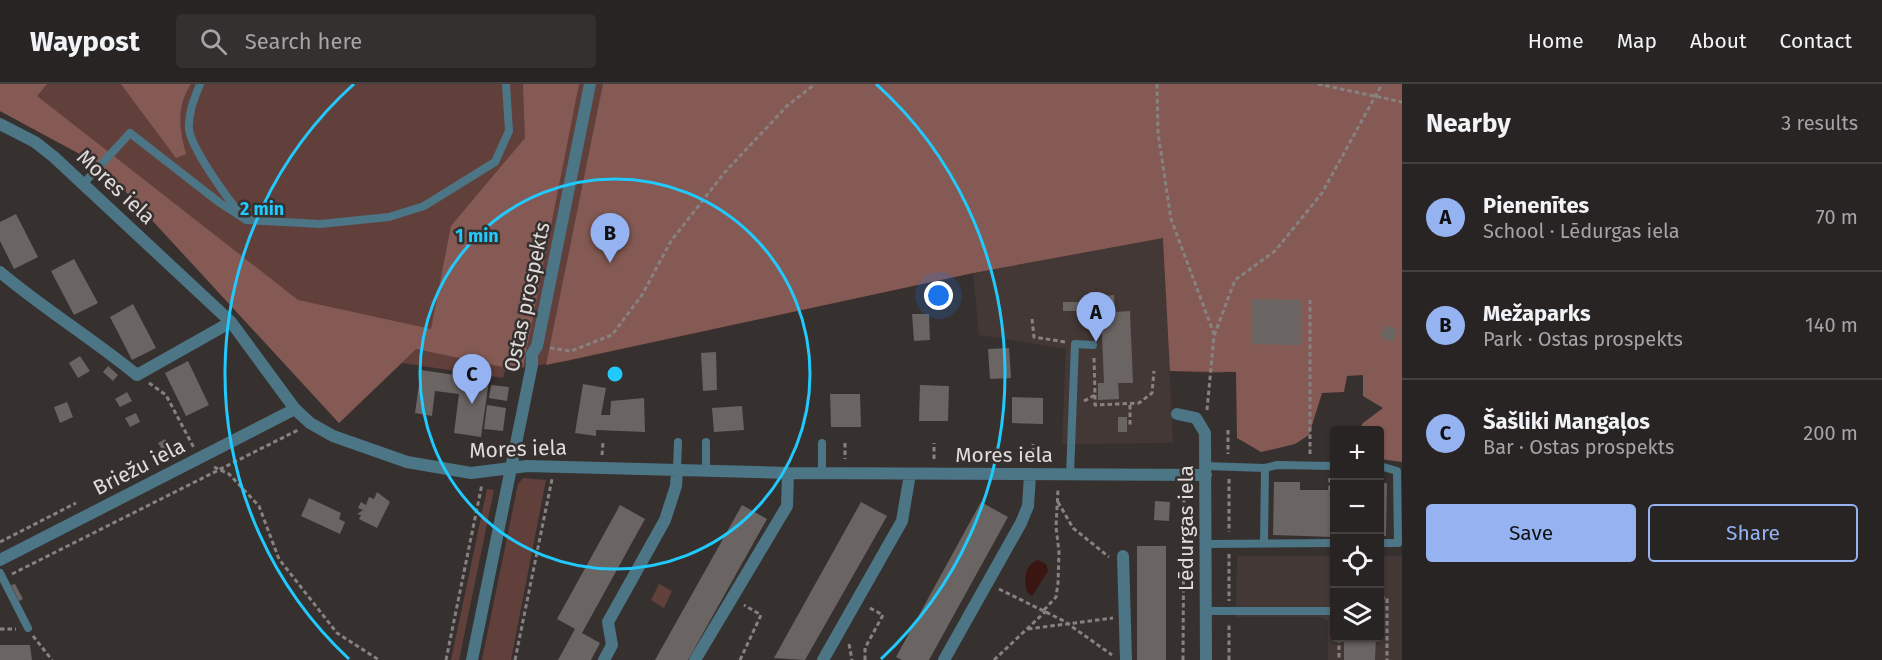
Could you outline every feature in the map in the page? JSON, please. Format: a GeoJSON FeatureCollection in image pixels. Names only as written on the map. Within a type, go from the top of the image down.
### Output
{"type":"FeatureCollection","features":[{"type":"Feature","properties":{"kind":"street","name":"Ostas prospekts"},"geometry":{"type":"LineString","coordinates":[[472,660],[512,469],[532,365],[532,354],[537,346],[590,84]]}},
{"type":"Feature","properties":{"kind":"street","name":"Mores iela"},"geometry":{"type":"LineString","coordinates":[[2,129],[35,142],[84,183],[231,322],[295,409],[310,423],[333,436],[407,462],[484,473],[554,466],[677,471],[1030,475],[1184,475],[1206,471]]}},
{"type":"Feature","properties":{"kind":"street"},"geometry":{"type":"LineString","coordinates":[[0,272],[33,300],[100,345],[137,375],[231,322]]}},
{"type":"Feature","properties":{"kind":"street","name":"Briežu iela"},"geometry":{"type":"LineString","coordinates":[[0,560],[295,409]]}},
{"type":"Feature","properties":{"kind":"street"},"geometry":{"type":"LineString","coordinates":[[1177,414],[1196,418],[1205,433]]}},
{"type":"Feature","properties":{"kind":"street","name":"Lēdurgas iela"},"geometry":{"type":"LineString","coordinates":[[1205,433],[1206,660]]}},
{"type":"Feature","properties":{"kind":"street"},"geometry":{"type":"LineString","coordinates":[[604,660],[612,645],[608,621],[665,520],[676,486],[677,471]]}},
{"type":"Feature","properties":{"kind":"street"},"geometry":{"type":"LineString","coordinates":[[695,660],[787,506],[788,473]]}},
{"type":"Feature","properties":{"kind":"street"},"geometry":{"type":"LineString","coordinates":[[823,660],[902,521],[910,474]]}},
{"type":"Feature","properties":{"kind":"street"},"geometry":{"type":"LineString","coordinates":[[945,660],[1028,506],[1030,475]]}},
{"type":"Feature","properties":{"kind":"street"},"geometry":{"type":"LineString","coordinates":[[1124,559],[1126,660]]}},
{"type":"Feature","properties":{"kind":"lane"},"geometry":{"type":"LineString","coordinates":[[200,84],[190,112],[189,132],[210,171],[246,220]]}},
{"type":"Feature","properties":{"kind":"lane"},"geometry":{"type":"LineString","coordinates":[[84,183],[130,133],[220,203],[246,220],[320,224],[389,217],[424,206],[495,162],[509,131],[506,84]]}},
{"type":"Feature","properties":{"kind":"lane"},"geometry":{"type":"LineString","coordinates":[[1070,475],[1075,344],[1094,345]]}},
{"type":"Feature","properties":{"kind":"lane"},"geometry":{"type":"LineString","coordinates":[[677,471],[678,442]]}},
{"type":"Feature","properties":{"kind":"lane"},"geometry":{"type":"LineString","coordinates":[[706,442],[706,471]]}},
{"type":"Feature","properties":{"kind":"lane"},"geometry":{"type":"LineString","coordinates":[[822,443],[822,473]]}},
{"type":"Feature","properties":{"kind":"lane"},"geometry":{"type":"LineString","coordinates":[[1206,471],[1265,468],[1277,465],[1330,466]]}},
{"type":"Feature","properties":{"kind":"lane"},"geometry":{"type":"LineString","coordinates":[[1384,467],[1397,471],[1400,516],[1398,543],[1384,543]]}},
{"type":"Feature","properties":{"kind":"lane"},"geometry":{"type":"LineString","coordinates":[[1264,543],[1265,468]]}},
{"type":"Feature","properties":{"kind":"lane"},"geometry":{"type":"LineString","coordinates":[[1206,544],[1330,543]]}},
{"type":"Feature","properties":{"kind":"lane"},"geometry":{"type":"LineString","coordinates":[[1,576],[28,628]]}},
{"type":"Feature","properties":{"kind":"lane"},"geometry":{"type":"LineString","coordinates":[[1206,611],[1330,611]]}},
{"type":"Feature","properties":{"kind":"path"},"geometry":{"type":"LineString","coordinates":[[537,346],[571,351],[612,335],[642,296],[671,241],[725,172],[787,106],[815,84]]}},
{"type":"Feature","properties":{"kind":"path"},"geometry":{"type":"LineString","coordinates":[[1157,84],[1158,133],[1171,219],[1214,336]]}},
{"type":"Feature","properties":{"kind":"path"},"geometry":{"type":"LineString","coordinates":[[1318,84],[1402,102]]}},
{"type":"Feature","properties":{"kind":"path"},"geometry":{"type":"LineString","coordinates":[[1205,433],[1214,336],[1236,280],[1275,251],[1322,193],[1382,84]]}},
{"type":"Feature","properties":{"kind":"path"},"geometry":{"type":"LineString","coordinates":[[1310,300],[1310,466]]}},
{"type":"Feature","properties":{"kind":"path"},"geometry":{"type":"LineString","coordinates":[[1032,319],[1034,337],[1075,344]]}},
{"type":"Feature","properties":{"kind":"path"},"geometry":{"type":"LineString","coordinates":[[1095,395],[1095,405],[1139,403],[1152,393],[1154,371]]}},
{"type":"Feature","properties":{"kind":"path"},"geometry":{"type":"LineString","coordinates":[[137,375],[166,396],[192,446],[202,457],[218,470],[229,474],[259,506],[279,559],[337,633],[379,660]]}},
{"type":"Feature","properties":{"kind":"path"},"geometry":{"type":"LineString","coordinates":[[1130,405],[1130,427]]}},
{"type":"Feature","properties":{"kind":"path"},"geometry":{"type":"LineString","coordinates":[[1,576],[310,423]]}},
{"type":"Feature","properties":{"kind":"path"},"geometry":{"type":"LineString","coordinates":[[602,455],[603,442]]}},
{"type":"Feature","properties":{"kind":"path"},"geometry":{"type":"LineString","coordinates":[[845,443],[845,459]]}},
{"type":"Feature","properties":{"kind":"path"},"geometry":{"type":"LineString","coordinates":[[934,443],[934,459]]}},
{"type":"Feature","properties":{"kind":"path"},"geometry":{"type":"LineString","coordinates":[[1033,444],[1033,460]]}},
{"type":"Feature","properties":{"kind":"path"},"geometry":{"type":"LineString","coordinates":[[515,660],[554,466]]}},
{"type":"Feature","properties":{"kind":"path"},"geometry":{"type":"LineString","coordinates":[[446,660],[484,473]]}},
{"type":"Feature","properties":{"kind":"path"},"geometry":{"type":"LineString","coordinates":[[1183,660],[1184,475]]}},
{"type":"Feature","properties":{"kind":"path"},"geometry":{"type":"LineString","coordinates":[[994,660],[1028,629],[1056,597],[1058,490]]}},
{"type":"Feature","properties":{"kind":"path"},"geometry":{"type":"LineString","coordinates":[[1057,500],[1065,516],[1079,534],[1107,556],[1124,559]]}},
{"type":"Feature","properties":{"kind":"path"},"geometry":{"type":"LineString","coordinates":[[986,584],[1069,624],[1118,660]]}},
{"type":"Feature","properties":{"kind":"path"},"geometry":{"type":"LineString","coordinates":[[1384,598],[1387,598],[1387,660]]}},
{"type":"Feature","properties":{"kind":"path"},"geometry":{"type":"LineString","coordinates":[[732,599],[761,615],[740,660]]}},
{"type":"Feature","properties":{"kind":"path"},"geometry":{"type":"LineString","coordinates":[[857,601],[883,615],[865,648],[865,660]]}},
{"type":"Feature","properties":{"kind":"path"},"geometry":{"type":"LineString","coordinates":[[1028,629],[1125,616]]}},
{"type":"Feature","properties":{"kind":"path"},"geometry":{"type":"LineString","coordinates":[[1339,642],[1339,660]]}},
{"type":"Feature","properties":{"kind":"shaded area"},"geometry":{"type":"Polygon","coordinates":[[[0,84],[1402,84],[1223,373],[1170,371],[1163,238],[973,273],[567,361],[513,369],[506,367],[503,378],[402,363],[339,423],[102,166],[0,111],[0,84]]]}},
{"type":"Feature","properties":{"kind":"shaded area"},"geometry":{"type":"Polygon","coordinates":[[[0,84],[47,84],[37,96],[298,300],[431,329],[451,226],[525,138],[523,84],[579,84],[523,367],[513,369],[416,349],[339,423],[102,166],[0,111],[0,84]]]}},
{"type":"Feature","properties":{"kind":"shaded area"},"geometry":{"type":"Polygon","coordinates":[[[121,84],[191,84],[183,101],[180,118],[186,154],[176,158],[121,84]]]}},
{"type":"Feature","properties":{"kind":"shaded area"},"geometry":{"type":"Polygon","coordinates":[[[603,84],[1402,84],[1402,462],[1384,460],[1384,426],[1361,426],[1383,408],[1363,396],[1363,375],[1347,376],[1344,392],[1322,393],[1309,435],[1295,444],[1261,452],[1237,438],[1236,372],[1170,371],[1163,238],[973,273],[546,365],[603,84]]]}},
{"type":"Feature","properties":{"kind":"shaded area"},"geometry":{"type":"Polygon","coordinates":[[[1164,238],[1173,443],[1062,444],[1066,349],[979,335],[973,273],[1164,238]]]}},
{"type":"Feature","properties":{"kind":"shaded area"},"geometry":{"type":"Polygon","coordinates":[[[523,478],[546,480],[511,660],[482,660],[518,484],[523,478]]]}},
{"type":"Feature","properties":{"kind":"shaded area"},"geometry":{"type":"Polygon","coordinates":[[[487,489],[494,490],[459,660],[451,660],[487,489]]]}},
{"type":"Feature","properties":{"kind":"shaded area"},"geometry":{"type":"Polygon","coordinates":[[[1237,556],[1330,556],[1330,642],[1384,642],[1384,556],[1402,556],[1402,660],[1328,660],[1328,621],[1321,617],[1236,617],[1237,556]]]}},
{"type":"Feature","properties":{"kind":"shaded area"},"geometry":{"type":"Polygon","coordinates":[[[1038,560],[1046,564],[1048,571],[1032,596],[1027,592],[1026,573],[1030,565],[1038,560]]]}},
{"type":"Feature","properties":{"kind":"shaded area"},"geometry":{"type":"Polygon","coordinates":[[[659,584],[672,591],[664,608],[651,600],[659,584]]]}},
{"type":"Feature","properties":{"kind":"building"},"geometry":{"type":"Polygon","coordinates":[[[16,214],[38,257],[14,269],[0,241],[0,222],[16,214]]]}},
{"type":"Feature","properties":{"kind":"building"},"geometry":{"type":"Polygon","coordinates":[[[74,259],[98,303],[74,315],[51,271],[74,259]]]}},
{"type":"Feature","properties":{"kind":"building"},"geometry":{"type":"Polygon","coordinates":[[[1114,295],[1115,312],[1130,311],[1133,383],[1118,383],[1119,399],[1098,400],[1098,383],[1104,383],[1101,312],[1095,313],[1094,297],[1114,295]]]}},
{"type":"Feature","properties":{"kind":"building"},"geometry":{"type":"Polygon","coordinates":[[[1252,299],[1302,300],[1301,345],[1251,344],[1252,299]]]}},
{"type":"Feature","properties":{"kind":"building"},"geometry":{"type":"Polygon","coordinates":[[[1063,302],[1078,302],[1078,311],[1063,311],[1063,302]]]}},
{"type":"Feature","properties":{"kind":"building"},"geometry":{"type":"Polygon","coordinates":[[[133,304],[156,348],[132,360],[110,317],[133,304]]]}},
{"type":"Feature","properties":{"kind":"building"},"geometry":{"type":"Polygon","coordinates":[[[912,314],[929,314],[930,340],[914,341],[912,314]]]}},
{"type":"Feature","properties":{"kind":"building"},"geometry":{"type":"Polygon","coordinates":[[[1385,325],[1397,330],[1393,342],[1380,337],[1385,325]]]}},
{"type":"Feature","properties":{"kind":"building"},"geometry":{"type":"Polygon","coordinates":[[[1009,348],[1011,378],[990,379],[988,349],[1009,348]]]}},
{"type":"Feature","properties":{"kind":"building"},"geometry":{"type":"Polygon","coordinates":[[[716,352],[717,390],[703,391],[701,353],[716,352]]]}},
{"type":"Feature","properties":{"kind":"building"},"geometry":{"type":"Polygon","coordinates":[[[80,356],[90,371],[78,378],[69,363],[80,356]]]}},
{"type":"Feature","properties":{"kind":"building"},"geometry":{"type":"Polygon","coordinates":[[[188,361],[209,405],[186,416],[165,373],[188,361]]]}},
{"type":"Feature","properties":{"kind":"building"},"geometry":{"type":"Polygon","coordinates":[[[108,366],[118,375],[113,381],[103,372],[108,366]]]}},
{"type":"Feature","properties":{"kind":"building"},"geometry":{"type":"Polygon","coordinates":[[[421,370],[489,380],[481,437],[454,433],[459,394],[435,391],[432,416],[415,413],[421,370]]]}},
{"type":"Feature","properties":{"kind":"building"},"geometry":{"type":"Polygon","coordinates":[[[583,384],[606,388],[601,415],[610,415],[611,401],[644,398],[645,432],[596,430],[596,436],[575,433],[583,384]]]}},
{"type":"Feature","properties":{"kind":"building"},"geometry":{"type":"Polygon","coordinates":[[[491,385],[509,387],[507,401],[489,398],[491,385]]]}},
{"type":"Feature","properties":{"kind":"building"},"geometry":{"type":"Polygon","coordinates":[[[920,385],[949,386],[948,421],[919,421],[920,385]]]}},
{"type":"Feature","properties":{"kind":"building"},"geometry":{"type":"Polygon","coordinates":[[[127,392],[132,401],[120,407],[115,399],[127,392]]]}},
{"type":"Feature","properties":{"kind":"building"},"geometry":{"type":"Polygon","coordinates":[[[830,394],[860,394],[861,427],[831,427],[830,394]]]}},
{"type":"Feature","properties":{"kind":"building"},"geometry":{"type":"Polygon","coordinates":[[[1012,397],[1043,398],[1043,424],[1012,423],[1012,397]]]}},
{"type":"Feature","properties":{"kind":"building"},"geometry":{"type":"Polygon","coordinates":[[[67,402],[73,417],[60,423],[54,407],[67,402]]]}},
{"type":"Feature","properties":{"kind":"building"},"geometry":{"type":"Polygon","coordinates":[[[487,405],[506,408],[503,431],[484,429],[487,405]]]}},
{"type":"Feature","properties":{"kind":"building"},"geometry":{"type":"Polygon","coordinates":[[[742,406],[744,430],[714,432],[712,408],[742,406]]]}},
{"type":"Feature","properties":{"kind":"building"},"geometry":{"type":"Polygon","coordinates":[[[136,413],[140,422],[130,427],[125,418],[136,413]]]}},
{"type":"Feature","properties":{"kind":"building"},"geometry":{"type":"Polygon","coordinates":[[[1118,417],[1127,417],[1127,432],[1118,432],[1118,417]]]}},
{"type":"Feature","properties":{"kind":"building"},"geometry":{"type":"Polygon","coordinates":[[[165,439],[171,450],[165,454],[158,443],[165,439]]]}},
{"type":"Feature","properties":{"kind":"building"},"geometry":{"type":"Polygon","coordinates":[[[1274,482],[1300,482],[1300,490],[1330,490],[1330,537],[1273,535],[1274,482]]]}},
{"type":"Feature","properties":{"kind":"building"},"geometry":{"type":"Polygon","coordinates":[[[1384,483],[1387,483],[1386,536],[1384,536],[1384,483]]]}},
{"type":"Feature","properties":{"kind":"building"},"geometry":{"type":"Polygon","coordinates":[[[377,492],[390,502],[377,528],[359,519],[361,515],[357,514],[363,510],[358,508],[361,502],[366,505],[369,497],[374,499],[377,492]]]}},
{"type":"Feature","properties":{"kind":"building"},"geometry":{"type":"Polygon","coordinates":[[[309,498],[341,513],[339,519],[345,522],[340,534],[301,516],[309,498]]]}},
{"type":"Feature","properties":{"kind":"building"},"geometry":{"type":"Polygon","coordinates":[[[1155,501],[1170,502],[1169,521],[1154,520],[1155,501]]]}},
{"type":"Feature","properties":{"kind":"building"},"geometry":{"type":"Polygon","coordinates":[[[861,502],[887,516],[805,660],[774,658],[861,502]]]}},
{"type":"Feature","properties":{"kind":"building"},"geometry":{"type":"Polygon","coordinates":[[[981,502],[1008,517],[929,660],[902,660],[896,657],[981,502]]]}},
{"type":"Feature","properties":{"kind":"building"},"geometry":{"type":"Polygon","coordinates":[[[620,505],[645,519],[582,633],[600,643],[591,660],[558,660],[575,629],[557,619],[620,505]]]}},
{"type":"Feature","properties":{"kind":"building"},"geometry":{"type":"Polygon","coordinates":[[[742,505],[767,519],[688,660],[655,660],[742,505]]]}},
{"type":"Feature","properties":{"kind":"building"},"geometry":{"type":"Polygon","coordinates":[[[1137,546],[1166,546],[1166,660],[1137,660],[1137,546]]]}},
{"type":"Feature","properties":{"kind":"building"},"geometry":{"type":"Polygon","coordinates":[[[15,584],[23,599],[19,601],[11,585],[15,584]]]}},
{"type":"Feature","properties":{"kind":"building"},"geometry":{"type":"Polygon","coordinates":[[[1344,642],[1376,642],[1375,660],[1344,660],[1344,642]]]}},
{"type":"Feature","properties":{"kind":"building"},"geometry":{"type":"Polygon","coordinates":[[[0,645],[30,645],[32,660],[0,660],[0,645]]]}},
{"type":"Feature","properties":{"kind":"place","name":"Mežaparks"},"geometry":{"type":"Point","coordinates":[610,263]}},
{"type":"Feature","properties":{"kind":"place","name":"Pienenītes"},"geometry":{"type":"Point","coordinates":[1096,342]}},
{"type":"Feature","properties":{"kind":"place","name":"Šašliki Mangaļos"},"geometry":{"type":"Point","coordinates":[472,404]}}]}
